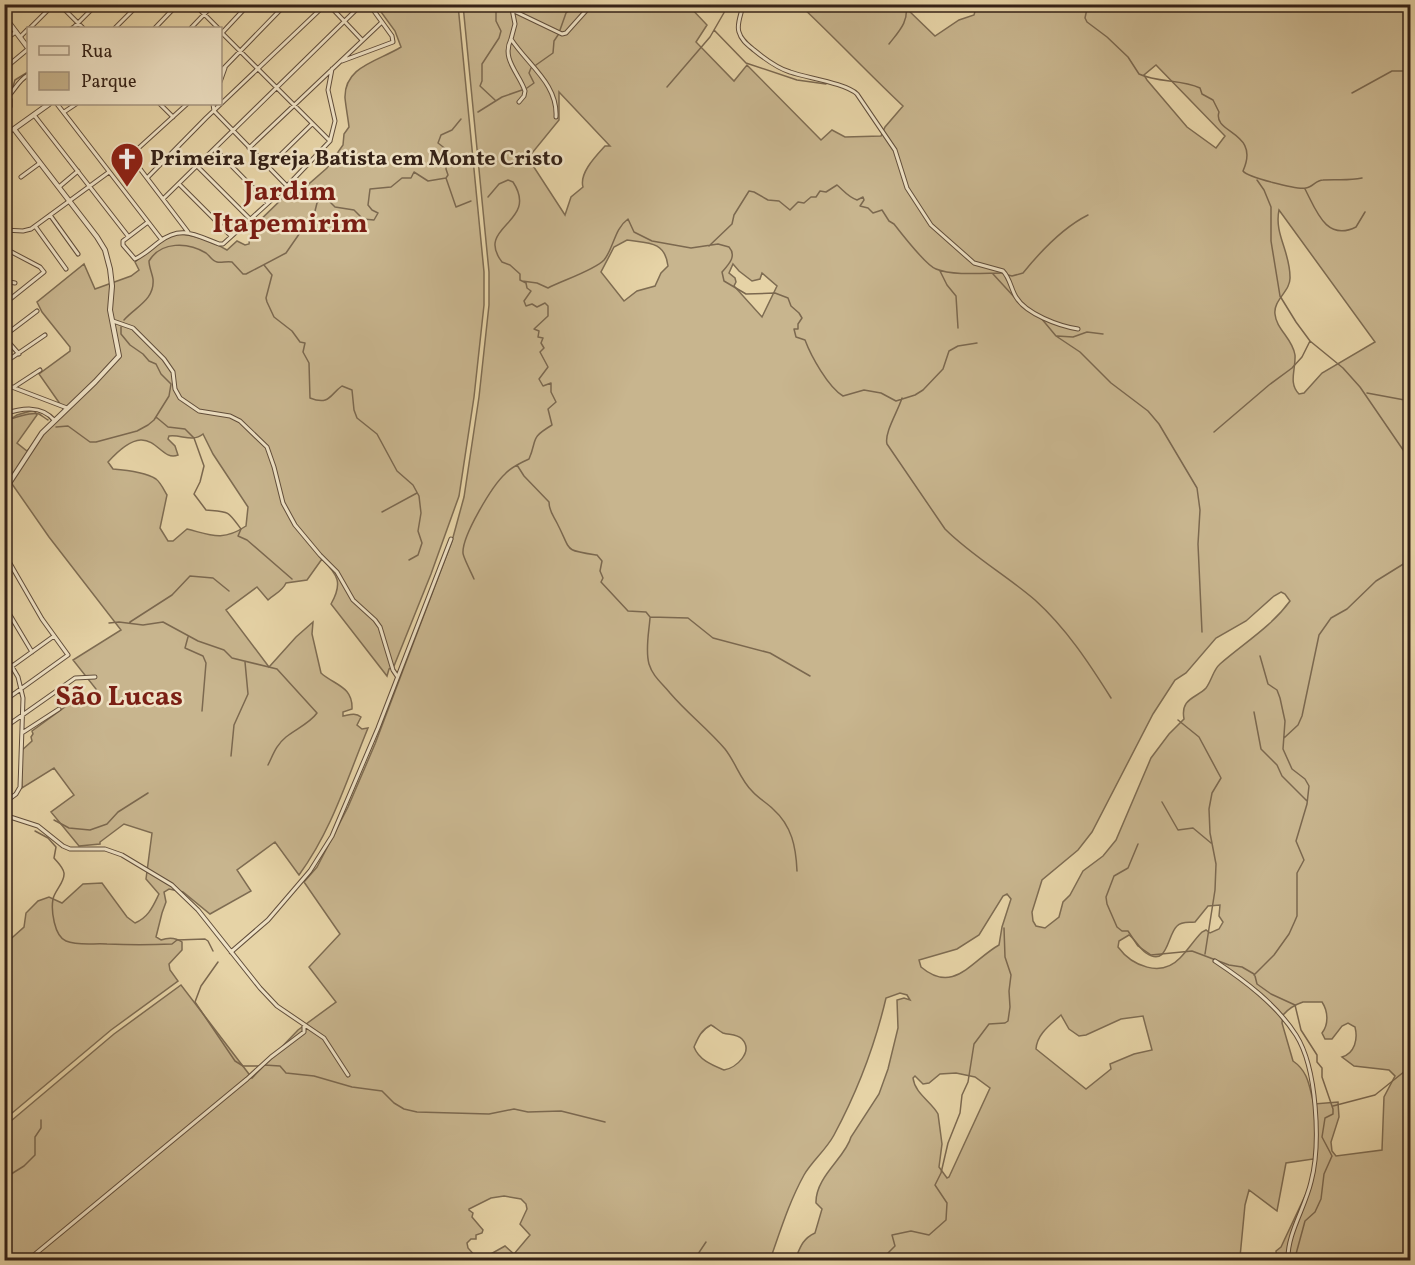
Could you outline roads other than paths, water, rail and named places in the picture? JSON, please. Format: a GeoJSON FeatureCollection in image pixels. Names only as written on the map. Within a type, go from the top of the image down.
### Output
{"type":"FeatureCollection","features":[{"type":"Feature","properties":{"kind":"street"},"geometry":{"type":"LineString","coordinates":[[31,27],[47,11],[50,4]]}},
{"type":"Feature","properties":{"kind":"street"},"geometry":{"type":"LineString","coordinates":[[59,4],[82,27]]}},
{"type":"Feature","properties":{"kind":"street"},"geometry":{"type":"LineString","coordinates":[[74,27],[97,4]]}},
{"type":"Feature","properties":{"kind":"street"},"geometry":{"type":"LineString","coordinates":[[116,27],[139,4]]}},
{"type":"Feature","properties":{"kind":"street"},"geometry":{"type":"LineString","coordinates":[[156,27],[178,4]]}},
{"type":"Feature","properties":{"kind":"street"},"geometry":{"type":"LineString","coordinates":[[194,4],[216,27]]}},
{"type":"Feature","properties":{"kind":"street"},"geometry":{"type":"LineString","coordinates":[[192,27],[214,4]]}},
{"type":"Feature","properties":{"kind":"street"},"geometry":{"type":"LineString","coordinates":[[222,30],[249,4]]}},
{"type":"Feature","properties":{"kind":"street"},"geometry":{"type":"LineString","coordinates":[[222,104],[326,4],[362,40]]}},
{"type":"Feature","properties":{"kind":"street"},"geometry":{"type":"LineString","coordinates":[[163,199],[362,4]]}},
{"type":"Feature","properties":{"kind":"street"},"geometry":{"type":"LineString","coordinates":[[341,61],[393,42],[392,36],[369,4]]}},
{"type":"Feature","properties":{"kind":"street"},"geometry":{"type":"LineString","coordinates":[[511,4],[514,11],[515,28],[508,48],[511,65],[525,91],[519,102]]}},
{"type":"Feature","properties":{"kind":"street"},"geometry":{"type":"LineString","coordinates":[[514,11],[564,34],[592,4]]}},
{"type":"Feature","properties":{"kind":"street"},"geometry":{"type":"LineString","coordinates":[[743,4],[739,32],[747,44],[788,72],[848,88],[857,94],[895,150],[907,188],[931,225],[974,263],[1003,271],[1017,299],[1024,306],[1056,324],[1078,329]]}},
{"type":"Feature","properties":{"kind":"street"},"geometry":{"type":"LineString","coordinates":[[1406,4],[1410,19]]}},
{"type":"Feature","properties":{"kind":"street"},"geometry":{"type":"LineString","coordinates":[[222,70],[283,5]]}},
{"type":"Feature","properties":{"kind":"street"},"geometry":{"type":"LineString","coordinates":[[4,16],[27,47]]}},
{"type":"Feature","properties":{"kind":"street"},"geometry":{"type":"LineString","coordinates":[[249,148],[382,22]]}},
{"type":"Feature","properties":{"kind":"street"},"geometry":{"type":"LineString","coordinates":[[20,37],[27,31]]}},
{"type":"Feature","properties":{"kind":"street"},"geometry":{"type":"LineString","coordinates":[[4,40],[16,32]]}},
{"type":"Feature","properties":{"kind":"street"},"geometry":{"type":"LineString","coordinates":[[222,34],[330,141]]}},
{"type":"Feature","properties":{"kind":"street"},"geometry":{"type":"LineString","coordinates":[[511,39],[550,88],[556,101],[556,117]]}},
{"type":"Feature","properties":{"kind":"street"},"geometry":{"type":"LineString","coordinates":[[4,69],[27,49]]}},
{"type":"Feature","properties":{"kind":"street"},"geometry":{"type":"LineString","coordinates":[[222,77],[226,67]]}},
{"type":"Feature","properties":{"kind":"street"},"geometry":{"type":"LineString","coordinates":[[148,222],[123,241],[123,245],[134,258],[138,258],[162,240],[176,233],[188,232],[223,244],[287,186],[325,149],[330,141],[335,121],[328,90],[332,69]]}},
{"type":"Feature","properties":{"kind":"street"},"geometry":{"type":"LineString","coordinates":[[4,100],[11,95],[20,80],[27,76]]}},
{"type":"Feature","properties":{"kind":"street"},"geometry":{"type":"LineString","coordinates":[[4,134],[48,105]]}},
{"type":"Feature","properties":{"kind":"street"},"geometry":{"type":"LineString","coordinates":[[58,105],[162,240]]}},
{"type":"Feature","properties":{"kind":"street"},"geometry":{"type":"LineString","coordinates":[[64,112],[74,105]]}},
{"type":"Feature","properties":{"kind":"street"},"geometry":{"type":"LineString","coordinates":[[161,105],[173,117]]}},
{"type":"Feature","properties":{"kind":"street"},"geometry":{"type":"LineString","coordinates":[[186,105],[132,154],[132,160],[188,232]]}},
{"type":"Feature","properties":{"kind":"street"},"geometry":{"type":"LineString","coordinates":[[213,105],[214,111],[287,186]]}},
{"type":"Feature","properties":{"kind":"street"},"geometry":{"type":"LineString","coordinates":[[147,178],[220,105]]}},
{"type":"Feature","properties":{"kind":"street"},"geometry":{"type":"LineString","coordinates":[[34,115],[128,236]]}},
{"type":"Feature","properties":{"kind":"street"},"geometry":{"type":"LineString","coordinates":[[268,167],[312,124]]}},
{"type":"Feature","properties":{"kind":"street"},"geometry":{"type":"LineString","coordinates":[[4,491],[36,440],[119,356],[112,321],[110,303],[112,278],[107,256],[97,237],[14,129]]}},
{"type":"Feature","properties":{"kind":"street"},"geometry":{"type":"LineString","coordinates":[[215,149],[268,203]]}},
{"type":"Feature","properties":{"kind":"street"},"geometry":{"type":"LineString","coordinates":[[21,177],[40,163]]}},
{"type":"Feature","properties":{"kind":"street"},"geometry":{"type":"LineString","coordinates":[[197,166],[250,219]]}},
{"type":"Feature","properties":{"kind":"street"},"geometry":{"type":"LineString","coordinates":[[58,187],[78,171]]}},
{"type":"Feature","properties":{"kind":"street"},"geometry":{"type":"LineString","coordinates":[[4,230],[23,231],[35,226],[109,172]]}},
{"type":"Feature","properties":{"kind":"street"},"geometry":{"type":"LineString","coordinates":[[179,184],[231,236]]}},
{"type":"Feature","properties":{"kind":"street"},"geometry":{"type":"LineString","coordinates":[[50,215],[78,254]]}},
{"type":"Feature","properties":{"kind":"street"},"geometry":{"type":"LineString","coordinates":[[35,226],[66,269]]}},
{"type":"Feature","properties":{"kind":"street"},"geometry":{"type":"LineString","coordinates":[[4,304],[44,272],[40,267],[5,249]]}},
{"type":"Feature","properties":{"kind":"street"},"geometry":{"type":"LineString","coordinates":[[4,281],[15,283]]}},
{"type":"Feature","properties":{"kind":"street"},"geometry":{"type":"LineString","coordinates":[[19,354],[4,336],[38,311]]}},
{"type":"Feature","properties":{"kind":"street"},"geometry":{"type":"LineString","coordinates":[[112,321],[133,328],[164,359],[173,372],[175,389],[180,398],[199,411],[230,416],[240,421],[267,447],[283,503],[295,525],[337,572],[353,600],[380,627],[393,670],[397,676]]}},
{"type":"Feature","properties":{"kind":"street"},"geometry":{"type":"LineString","coordinates":[[4,363],[45,335]]}},
{"type":"Feature","properties":{"kind":"street"},"geometry":{"type":"LineString","coordinates":[[14,387],[40,370]]}},
{"type":"Feature","properties":{"kind":"street"},"geometry":{"type":"LineString","coordinates":[[4,384],[67,408]]}},
{"type":"Feature","properties":{"kind":"street"},"geometry":{"type":"LineString","coordinates":[[4,414],[39,409],[45,411],[54,420]]}},
{"type":"Feature","properties":{"kind":"street"},"geometry":{"type":"LineString","coordinates":[[231,952],[268,920],[316,862],[340,820],[451,539]]}},
{"type":"Feature","properties":{"kind":"street"},"geometry":{"type":"LineString","coordinates":[[4,553],[68,655],[4,701]]}},
{"type":"Feature","properties":{"kind":"street"},"geometry":{"type":"LineString","coordinates":[[4,605],[32,652]]}},
{"type":"Feature","properties":{"kind":"street"},"geometry":{"type":"LineString","coordinates":[[4,672],[54,636]]}},
{"type":"Feature","properties":{"kind":"street"},"geometry":{"type":"LineString","coordinates":[[4,652],[21,688],[23,715],[20,787],[16,794],[4,803]]}},
{"type":"Feature","properties":{"kind":"street"},"geometry":{"type":"LineString","coordinates":[[4,728],[75,678],[95,677]]}},
{"type":"Feature","properties":{"kind":"street"},"geometry":{"type":"LineString","coordinates":[[22,733],[58,710]]}},
{"type":"Feature","properties":{"kind":"street"},"geometry":{"type":"LineString","coordinates":[[4,815],[38,826],[70,849],[105,849],[138,863],[172,885],[198,910],[277,1006],[324,1038],[348,1075]]}},
{"type":"Feature","properties":{"kind":"street"},"geometry":{"type":"LineString","coordinates":[[1215,961],[1249,984],[1285,1022],[1300,1044],[1307,1065],[1317,1126],[1315,1159],[1312,1181],[1289,1244],[1288,1260]]}},
{"type":"Feature","properties":{"kind":"street"},"geometry":{"type":"LineString","coordinates":[[28,1260],[304,1032],[303,1024]]}},
{"type":"Feature","properties":{"kind":"waterway"},"geometry":{"type":"LineString","coordinates":[[490,4],[496,12],[496,21],[501,31],[482,64],[480,86],[495,100]]}},
{"type":"Feature","properties":{"kind":"waterway"},"geometry":{"type":"LineString","coordinates":[[560,30],[566,13],[576,4]]}},
{"type":"Feature","properties":{"kind":"waterway"},"geometry":{"type":"LineString","coordinates":[[667,4],[676,9]]}},
{"type":"Feature","properties":{"kind":"waterway"},"geometry":{"type":"LineString","coordinates":[[667,87],[710,37],[729,4]]}},
{"type":"Feature","properties":{"kind":"waterway"},"geometry":{"type":"LineString","coordinates":[[889,44],[905,21],[906,4]]}},
{"type":"Feature","properties":{"kind":"waterway"},"geometry":{"type":"LineString","coordinates":[[1088,4],[1085,18],[1087,22],[1128,57],[1139,74],[1154,79],[1193,85],[1213,100],[1222,125],[1246,148],[1247,158],[1243,171],[1246,174],[1301,188],[1321,180],[1362,178]]}},
{"type":"Feature","properties":{"kind":"waterway"},"geometry":{"type":"LineString","coordinates":[[714,30],[746,63],[797,80],[826,84]]}},
{"type":"Feature","properties":{"kind":"waterway"},"geometry":{"type":"LineString","coordinates":[[536,65],[553,53],[554,41],[558,35]]}},
{"type":"Feature","properties":{"kind":"waterway"},"geometry":{"type":"LineString","coordinates":[[527,88],[534,83],[529,73],[531,68]]}},
{"type":"Feature","properties":{"kind":"waterway"},"geometry":{"type":"LineString","coordinates":[[1352,93],[1392,71],[1410,71]]}},
{"type":"Feature","properties":{"kind":"waterway"},"geometry":{"type":"LineString","coordinates":[[12,90],[15,80],[27,73]]}},
{"type":"Feature","properties":{"kind":"waterway"},"geometry":{"type":"LineString","coordinates":[[478,112],[502,97],[522,90]]}},
{"type":"Feature","properties":{"kind":"waterway"},"geometry":{"type":"LineString","coordinates":[[12,99],[12,107]]}},
{"type":"Feature","properties":{"kind":"waterway"},"geometry":{"type":"LineString","coordinates":[[461,119],[452,130],[441,135],[438,143],[447,150],[448,175],[446,178],[456,207],[471,201]]}},
{"type":"Feature","properties":{"kind":"waterway"},"geometry":{"type":"LineString","coordinates":[[4,156],[9,150]]}},
{"type":"Feature","properties":{"kind":"waterway"},"geometry":{"type":"LineString","coordinates":[[124,320],[148,298],[153,286],[149,261],[160,250],[175,245],[199,249],[212,260],[232,262],[243,274],[246,274],[286,253],[315,211],[317,203],[323,198],[335,207],[354,210],[363,219],[374,220],[378,213],[368,205],[370,189],[391,187],[402,178],[411,178],[414,172],[428,181],[446,178]]}},
{"type":"Feature","properties":{"kind":"waterway"},"geometry":{"type":"LineString","coordinates":[[474,579],[463,553],[472,524],[499,480],[513,467],[529,459],[537,436],[552,425],[548,409],[556,402],[551,392],[551,383],[543,386],[539,379],[548,367],[540,352],[544,348],[541,343],[543,338],[538,337],[539,331],[534,329],[548,316],[548,306],[545,303],[537,307],[532,304],[526,306],[524,301],[531,291],[527,288],[526,283],[520,280],[520,274],[510,265],[502,262],[496,250],[496,240],[500,232],[519,207],[519,196],[513,182],[508,180],[499,184],[488,197]]}},
{"type":"Feature","properties":{"kind":"waterway"},"geometry":{"type":"LineString","coordinates":[[1257,180],[1271,207],[1271,241],[1280,296],[1310,341],[1343,368],[1360,387],[1410,460]]}},
{"type":"Feature","properties":{"kind":"waterway"},"geometry":{"type":"LineString","coordinates":[[709,246],[732,224],[734,215],[749,191],[768,200],[779,201],[790,210],[798,202],[804,203],[811,197],[816,197],[820,191],[826,192],[837,185],[854,199],[863,197],[864,200],[860,206],[868,208],[873,213],[882,210],[889,221],[932,267],[960,273],[1003,273]]}},
{"type":"Feature","properties":{"kind":"waterway"},"geometry":{"type":"LineString","coordinates":[[1305,189],[1323,222],[1337,230],[1346,231],[1356,227],[1365,212]]}},
{"type":"Feature","properties":{"kind":"waterway"},"geometry":{"type":"LineString","coordinates":[[1410,200],[1410,212]]}},
{"type":"Feature","properties":{"kind":"waterway"},"geometry":{"type":"LineString","coordinates":[[1008,275],[1023,273],[1053,241],[1070,226],[1088,215]]}},
{"type":"Feature","properties":{"kind":"waterway"},"geometry":{"type":"LineString","coordinates":[[522,281],[537,283],[548,288],[600,264],[610,250],[623,223],[628,219],[634,232],[652,241],[691,248],[718,244],[729,247],[732,257],[722,272],[724,281],[746,294],[775,293],[788,298],[791,306],[802,318],[798,329],[794,329],[796,337],[805,340],[826,379],[843,396],[864,390],[881,393],[896,401],[915,395],[943,369],[949,351],[958,346],[977,343]]}},
{"type":"Feature","properties":{"kind":"waterway"},"geometry":{"type":"LineString","coordinates":[[264,265],[272,275],[266,298],[274,317],[292,331],[300,342],[305,343],[303,352],[309,363],[310,398],[326,400],[342,386],[352,390],[357,418],[377,434],[397,471],[413,485],[419,496],[421,513],[418,531],[422,543],[418,555],[409,560]]}},
{"type":"Feature","properties":{"kind":"waterway"},"geometry":{"type":"LineString","coordinates":[[940,271],[956,296],[958,328]]}},
{"type":"Feature","properties":{"kind":"waterway"},"geometry":{"type":"LineString","coordinates":[[993,274],[1016,299]]}},
{"type":"Feature","properties":{"kind":"waterway"},"geometry":{"type":"LineString","coordinates":[[1041,318],[1056,336],[1080,352],[1111,383],[1148,411],[1159,424],[1197,488],[1200,510],[1198,544],[1202,632]]}},
{"type":"Feature","properties":{"kind":"waterway"},"geometry":{"type":"LineString","coordinates":[[56,427],[68,426],[90,442],[96,442],[137,431],[154,420],[169,396],[171,384],[161,374],[156,364],[130,345],[121,334],[121,327]]}},
{"type":"Feature","properties":{"kind":"waterway"},"geometry":{"type":"LineString","coordinates":[[1057,336],[1073,337],[1087,332],[1103,334]]}},
{"type":"Feature","properties":{"kind":"waterway"},"geometry":{"type":"LineString","coordinates":[[1214,432],[1292,368],[1302,357],[1310,341]]}},
{"type":"Feature","properties":{"kind":"waterway"},"geometry":{"type":"LineString","coordinates":[[1367,393],[1410,401]]}},
{"type":"Feature","properties":{"kind":"waterway"},"geometry":{"type":"LineString","coordinates":[[902,398],[889,428],[887,444],[945,529],[966,548],[1035,600],[1057,622],[1111,698]]}},
{"type":"Feature","properties":{"kind":"waterway"},"geometry":{"type":"LineString","coordinates":[[4,422],[36,414],[48,420]]}},
{"type":"Feature","properties":{"kind":"waterway"},"geometry":{"type":"LineString","coordinates":[[156,417],[168,427],[185,429],[194,438],[204,466],[194,494],[206,510],[230,515],[241,529],[238,536],[247,540],[292,579]]}},
{"type":"Feature","properties":{"kind":"waterway"},"geometry":{"type":"LineString","coordinates":[[4,459],[8,474],[4,478]]}},
{"type":"Feature","properties":{"kind":"waterway"},"geometry":{"type":"LineString","coordinates":[[517,465],[524,476],[549,502],[567,545],[573,550],[597,555],[602,561],[600,571],[603,578],[601,582],[628,611],[646,612],[650,617],[688,618],[713,638],[770,653],[810,676]]}},
{"type":"Feature","properties":{"kind":"waterway"},"geometry":{"type":"LineString","coordinates":[[382,512],[417,493]]}},
{"type":"Feature","properties":{"kind":"waterway"},"geometry":{"type":"LineString","coordinates":[[1284,738],[1298,725],[1302,716],[1319,635],[1331,618],[1347,609],[1376,581],[1405,563]]}},
{"type":"Feature","properties":{"kind":"waterway"},"geometry":{"type":"LineString","coordinates":[[130,622],[172,595],[190,576],[213,578],[229,591]]}},
{"type":"Feature","properties":{"kind":"waterway"},"geometry":{"type":"LineString","coordinates":[[650,618],[647,653],[653,673],[725,749],[748,786],[785,822],[794,845],[797,871]]}},
{"type":"Feature","properties":{"kind":"waterway"},"geometry":{"type":"LineString","coordinates":[[109,623],[143,625],[163,622],[198,641],[224,650],[232,658],[277,669],[317,713],[283,740],[268,765]]}},
{"type":"Feature","properties":{"kind":"waterway"},"geometry":{"type":"LineString","coordinates":[[188,637],[185,648],[203,656],[206,663],[202,711]]}},
{"type":"Feature","properties":{"kind":"waterway"},"geometry":{"type":"LineString","coordinates":[[1254,975],[1274,955],[1289,934],[1297,916],[1297,873],[1304,860],[1296,841],[1307,804],[1309,786],[1305,779],[1292,769],[1283,749],[1285,721],[1280,698],[1277,690],[1268,684],[1260,656]]}},
{"type":"Feature","properties":{"kind":"waterway"},"geometry":{"type":"LineString","coordinates":[[231,756],[234,725],[248,694],[245,662]]}},
{"type":"Feature","properties":{"kind":"waterway"},"geometry":{"type":"LineString","coordinates":[[1254,712],[1261,749],[1277,765],[1282,776],[1307,801]]}},
{"type":"Feature","properties":{"kind":"waterway"},"geometry":{"type":"LineString","coordinates":[[1178,720],[1199,737],[1221,778],[1212,793],[1209,809],[1210,833],[1216,864],[1215,890],[1205,954]]}},
{"type":"Feature","properties":{"kind":"waterway"},"geometry":{"type":"LineString","coordinates":[[54,820],[69,828],[90,830],[107,824],[118,812],[148,793]]}},
{"type":"Feature","properties":{"kind":"waterway"},"geometry":{"type":"LineString","coordinates":[[1162,802],[1178,830],[1193,828],[1211,843]]}},
{"type":"Feature","properties":{"kind":"waterway"},"geometry":{"type":"LineString","coordinates":[[35,831],[48,838],[56,847],[54,858],[63,871],[63,880],[53,899],[52,910],[56,928],[66,941],[81,944],[148,945],[172,944],[177,940],[205,939],[213,951]]}},
{"type":"Feature","properties":{"kind":"waterway"},"geometry":{"type":"LineString","coordinates":[[1138,844],[1128,868],[1114,876],[1106,897],[1117,927],[1122,931],[1128,931],[1138,946],[1151,955],[1192,951],[1229,965],[1242,967],[1254,974]]}},
{"type":"Feature","properties":{"kind":"waterway"},"geometry":{"type":"LineString","coordinates":[[894,1260],[888,1253],[895,1246],[892,1235],[911,1231],[929,1235],[946,1220],[947,1203],[935,1185],[960,1113],[974,1044],[989,1024],[1008,1021],[1011,975],[1005,957],[1004,928]]}},
{"type":"Feature","properties":{"kind":"waterway"},"geometry":{"type":"LineString","coordinates":[[218,962],[201,986],[195,1002],[235,1061],[243,1066],[260,1066]]}},
{"type":"Feature","properties":{"kind":"waterway"},"geometry":{"type":"LineString","coordinates":[[1255,976],[1257,984],[1271,994],[1295,1005],[1301,1030],[1317,1055],[1317,1062],[1322,1068],[1322,1077],[1333,1109],[1333,1114],[1325,1118],[1322,1137],[1332,1156],[1324,1174],[1321,1199],[1315,1212],[1305,1221],[1296,1254],[1297,1260]]}},
{"type":"Feature","properties":{"kind":"waterway"},"geometry":{"type":"LineString","coordinates":[[264,1065],[280,1066],[286,1073],[314,1076],[352,1087],[382,1091],[394,1103],[404,1109],[417,1112],[489,1114],[514,1109],[528,1112],[561,1111],[605,1122]]}},
{"type":"Feature","properties":{"kind":"waterway"},"geometry":{"type":"LineString","coordinates":[[1333,1106],[1375,1095],[1410,1067]]}},
{"type":"Feature","properties":{"kind":"waterway"},"geometry":{"type":"LineString","coordinates":[[4,1193],[8,1176],[24,1166],[35,1155],[35,1137],[41,1128],[41,1120]]}},
{"type":"Feature","properties":{"kind":"waterway"},"geometry":{"type":"LineString","coordinates":[[694,1260],[706,1242]]}},
{"type":"Feature","properties":{"kind":"place","name":"Primeira Igreja Batista em Monte Cristo"},"geometry":{"type":"Point","coordinates":[127,188]}},
{"type":"Feature","properties":{"kind":"district","name":"Jardim Itapemirim"},"geometry":{"type":"Point","coordinates":[290,208]}},
{"type":"Feature","properties":{"kind":"district","name":"São Lucas"},"geometry":{"type":"Point","coordinates":[119,697]}}]}
